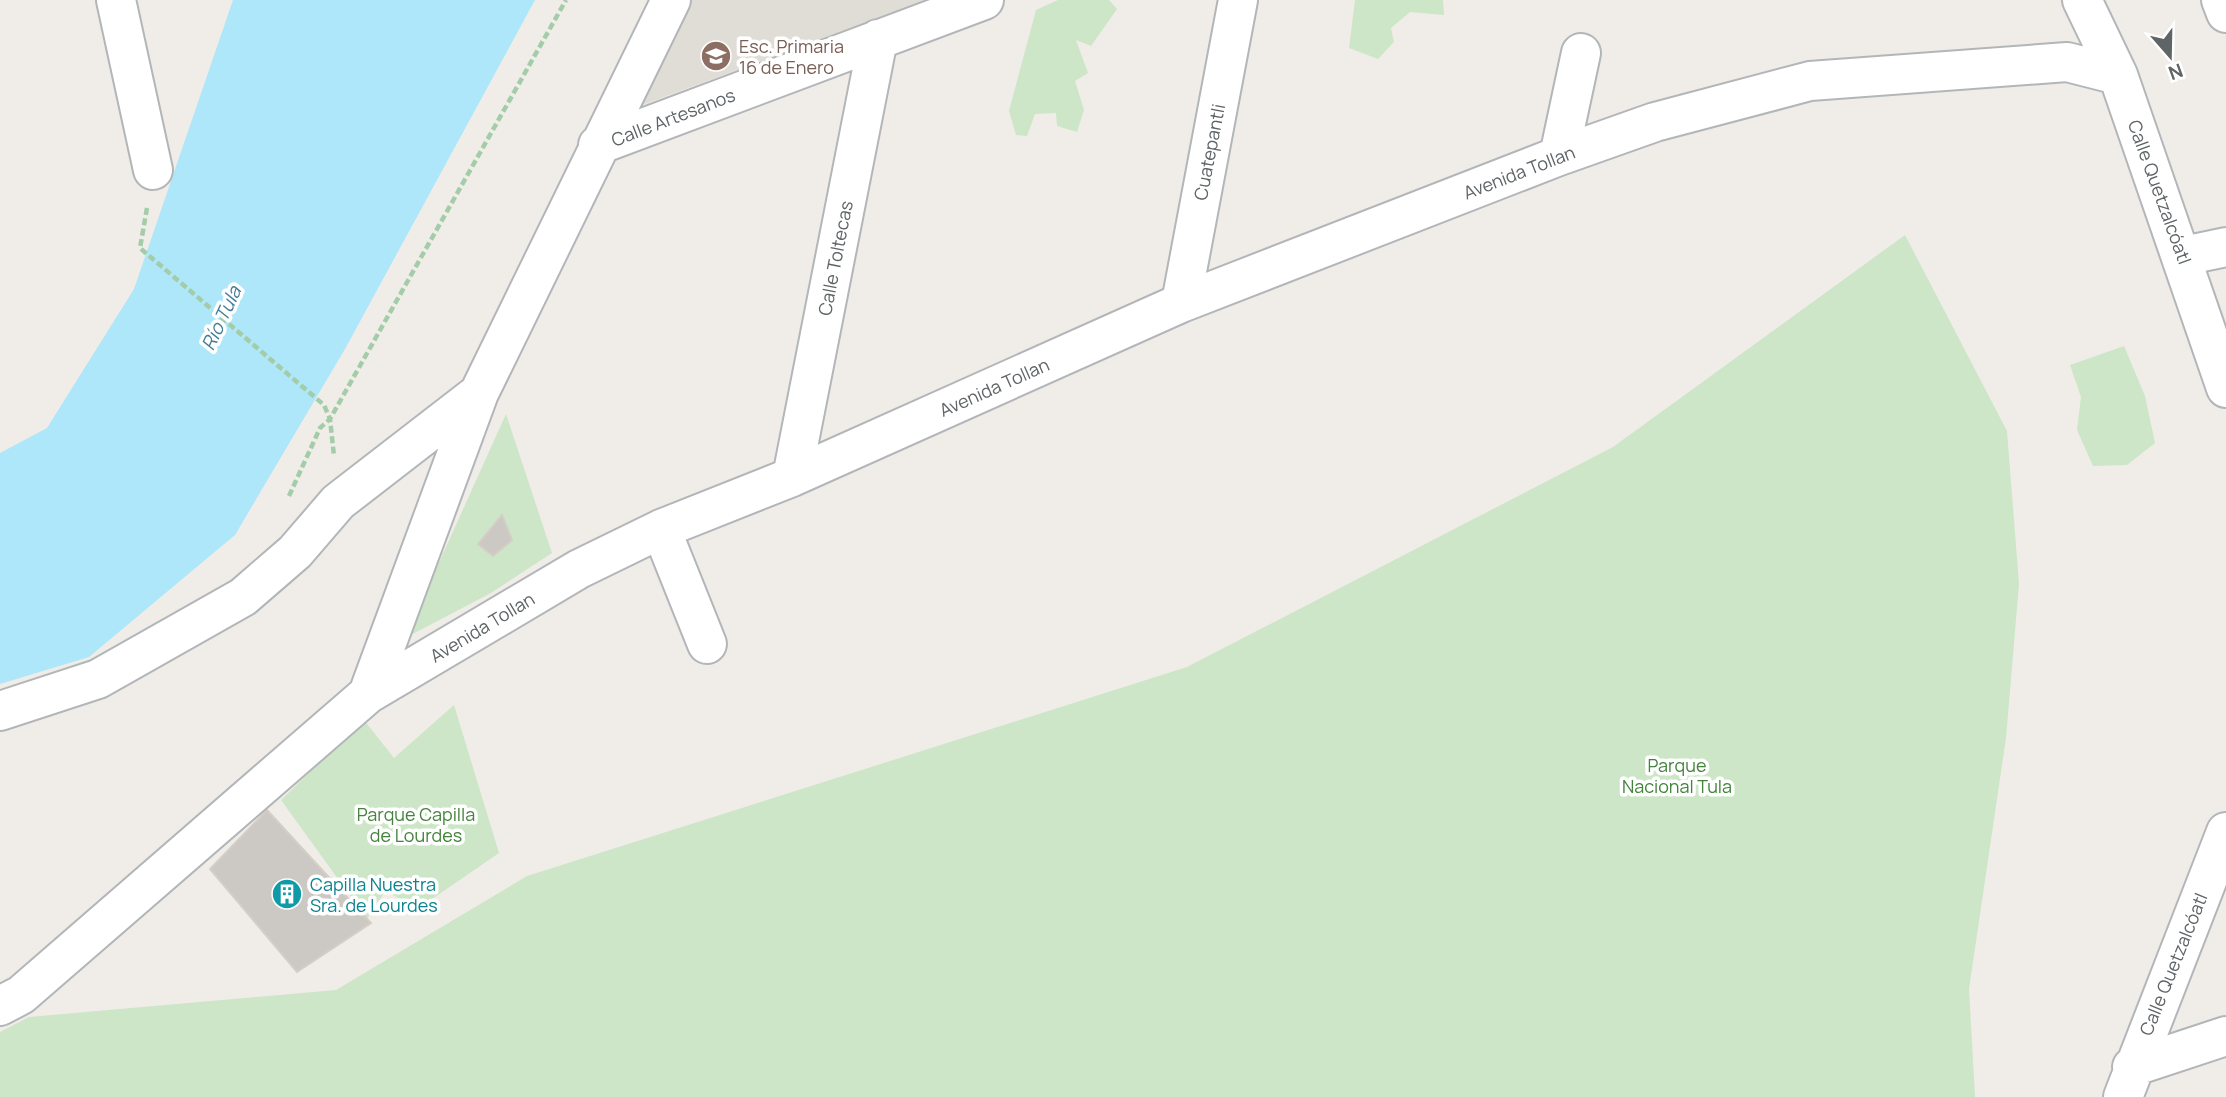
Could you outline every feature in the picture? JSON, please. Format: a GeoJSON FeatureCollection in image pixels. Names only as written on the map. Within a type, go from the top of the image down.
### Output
{"type":"FeatureCollection","features":[{"type":"Feature","properties":{"kind":"street"},"geometry":{"type":"LineString","coordinates":[[116,0],[153,170]]}},
{"type":"Feature","properties":{"kind":"street"},"geometry":{"type":"LineString","coordinates":[[368,694],[479,393],[671,0]]}},
{"type":"Feature","properties":{"kind":"street","name":"Calle Artesanos"},"geometry":{"type":"LineString","coordinates":[[598,145],[984,0]]}},
{"type":"Feature","properties":{"kind":"street","name":"Cuatepantli"},"geometry":{"type":"LineString","coordinates":[[1181,303],[1238,0]]}},
{"type":"Feature","properties":{"kind":"street","name":"Calle Quetzalcóatl"},"geometry":{"type":"LineString","coordinates":[[2082,0],[2118,75],[2183,256],[2226,388]]}},
{"type":"Feature","properties":{"kind":"street"},"geometry":{"type":"LineString","coordinates":[[2221,0],[2226,13]]}},
{"type":"Feature","properties":{"kind":"street","name":"Calle Toltecas"},"geometry":{"type":"LineString","coordinates":[[792,477],[877,39]]}},
{"type":"Feature","properties":{"kind":"street"},"geometry":{"type":"LineString","coordinates":[[1559,156],[1581,53]]}},
{"type":"Feature","properties":{"kind":"street","name":"Avenida Tollan"},"geometry":{"type":"LineString","coordinates":[[0,1006],[21,995],[368,694],[579,569],[661,529],[792,477],[1181,303],[1559,156],[1655,122],[1810,81],[2067,62],[2118,75]]}},
{"type":"Feature","properties":{"kind":"street"},"geometry":{"type":"LineString","coordinates":[[2183,256],[2226,247]]}},
{"type":"Feature","properties":{"kind":"street"},"geometry":{"type":"LineString","coordinates":[[0,711],[97,679],[243,597],[295,552],[338,502],[479,393]]}},
{"type":"Feature","properties":{"kind":"street"},"geometry":{"type":"LineString","coordinates":[[661,529],[707,644]]}},
{"type":"Feature","properties":{"kind":"street","name":"Calle Quetzalcóatl"},"geometry":{"type":"LineString","coordinates":[[2127,1082],[2226,832]]}},
{"type":"Feature","properties":{"kind":"street"},"geometry":{"type":"LineString","coordinates":[[2127,1082],[2226,1036]]}},
{"type":"Feature","properties":{"kind":"path"},"geometry":{"type":"LineString","coordinates":[[287,500],[320,428],[330,419],[566,0]]}},
{"type":"Feature","properties":{"kind":"path"},"geometry":{"type":"LineString","coordinates":[[140,248],[324,405],[330,419]]}},
{"type":"Feature","properties":{"kind":"shaded area","name":"Esc. Primaria 16 de Enero"},"geometry":{"type":"Polygon","coordinates":[[[684,0],[927,0],[626,111],[684,0]]]}},
{"type":"Feature","properties":{"kind":"green space"},"geometry":{"type":"Polygon","coordinates":[[[1058,0],[1109,0],[1117,9],[1091,46],[1076,40],[1088,73],[1075,81],[1084,110],[1077,132],[1057,126],[1056,113],[1035,114],[1027,136],[1016,135],[1009,111],[1036,10],[1058,0]]]}},
{"type":"Feature","properties":{"kind":"green space"},"geometry":{"type":"Polygon","coordinates":[[[1355,0],[1443,0],[1444,15],[1410,12],[1391,28],[1394,42],[1378,59],[1349,48],[1355,0]]]}},
{"type":"Feature","properties":{"kind":"green space","name":"Parque Nacional Tula"},"geometry":{"type":"Polygon","coordinates":[[[1905,235],[2007,431],[2019,584],[2006,738],[1969,989],[1975,1097],[0,1097],[0,1032],[29,1017],[336,990],[527,876],[1187,667],[1613,447],[1905,235]]]}},
{"type":"Feature","properties":{"kind":"green space"},"geometry":{"type":"Polygon","coordinates":[[[2124,346],[2145,396],[2155,443],[2127,465],[2093,466],[2077,430],[2081,397],[2070,365],[2124,346]]]}},
{"type":"Feature","properties":{"kind":"green space"},"geometry":{"type":"Polygon","coordinates":[[[506,414],[552,553],[491,593],[405,638],[506,414]]]}},
{"type":"Feature","properties":{"kind":"green space","name":"Parque Capilla de Lourdes"},"geometry":{"type":"Polygon","coordinates":[[[454,705],[499,853],[416,910],[386,890],[367,919],[281,800],[364,720],[394,758],[454,705]]]}},
{"type":"Feature","properties":{"kind":"water","name":"Río Tula"},"geometry":{"type":"Polygon","coordinates":[[[233,0],[535,0],[345,349],[235,535],[89,657],[0,684],[0,453],[47,428],[134,289],[233,0]]]}},
{"type":"Feature","properties":{"kind":"building"},"geometry":{"type":"Polygon","coordinates":[[[502,515],[512,540],[493,556],[478,544],[502,515]]]}},
{"type":"Feature","properties":{"kind":"building","name":"Capilla Nuestra Sra. de Lourdes"},"geometry":{"type":"Polygon","coordinates":[[[267,810],[371,923],[297,972],[210,869],[267,810]]]}},
{"type":"Feature","properties":{"kind":"place","name":"Esc. Primaria 16 de Enero"},"geometry":{"type":"Point","coordinates":[716,56]}},
{"type":"Feature","properties":{"kind":"place","name":"Capilla Nuestra Sra. de Lourdes"},"geometry":{"type":"Point","coordinates":[287,894]}}]}
